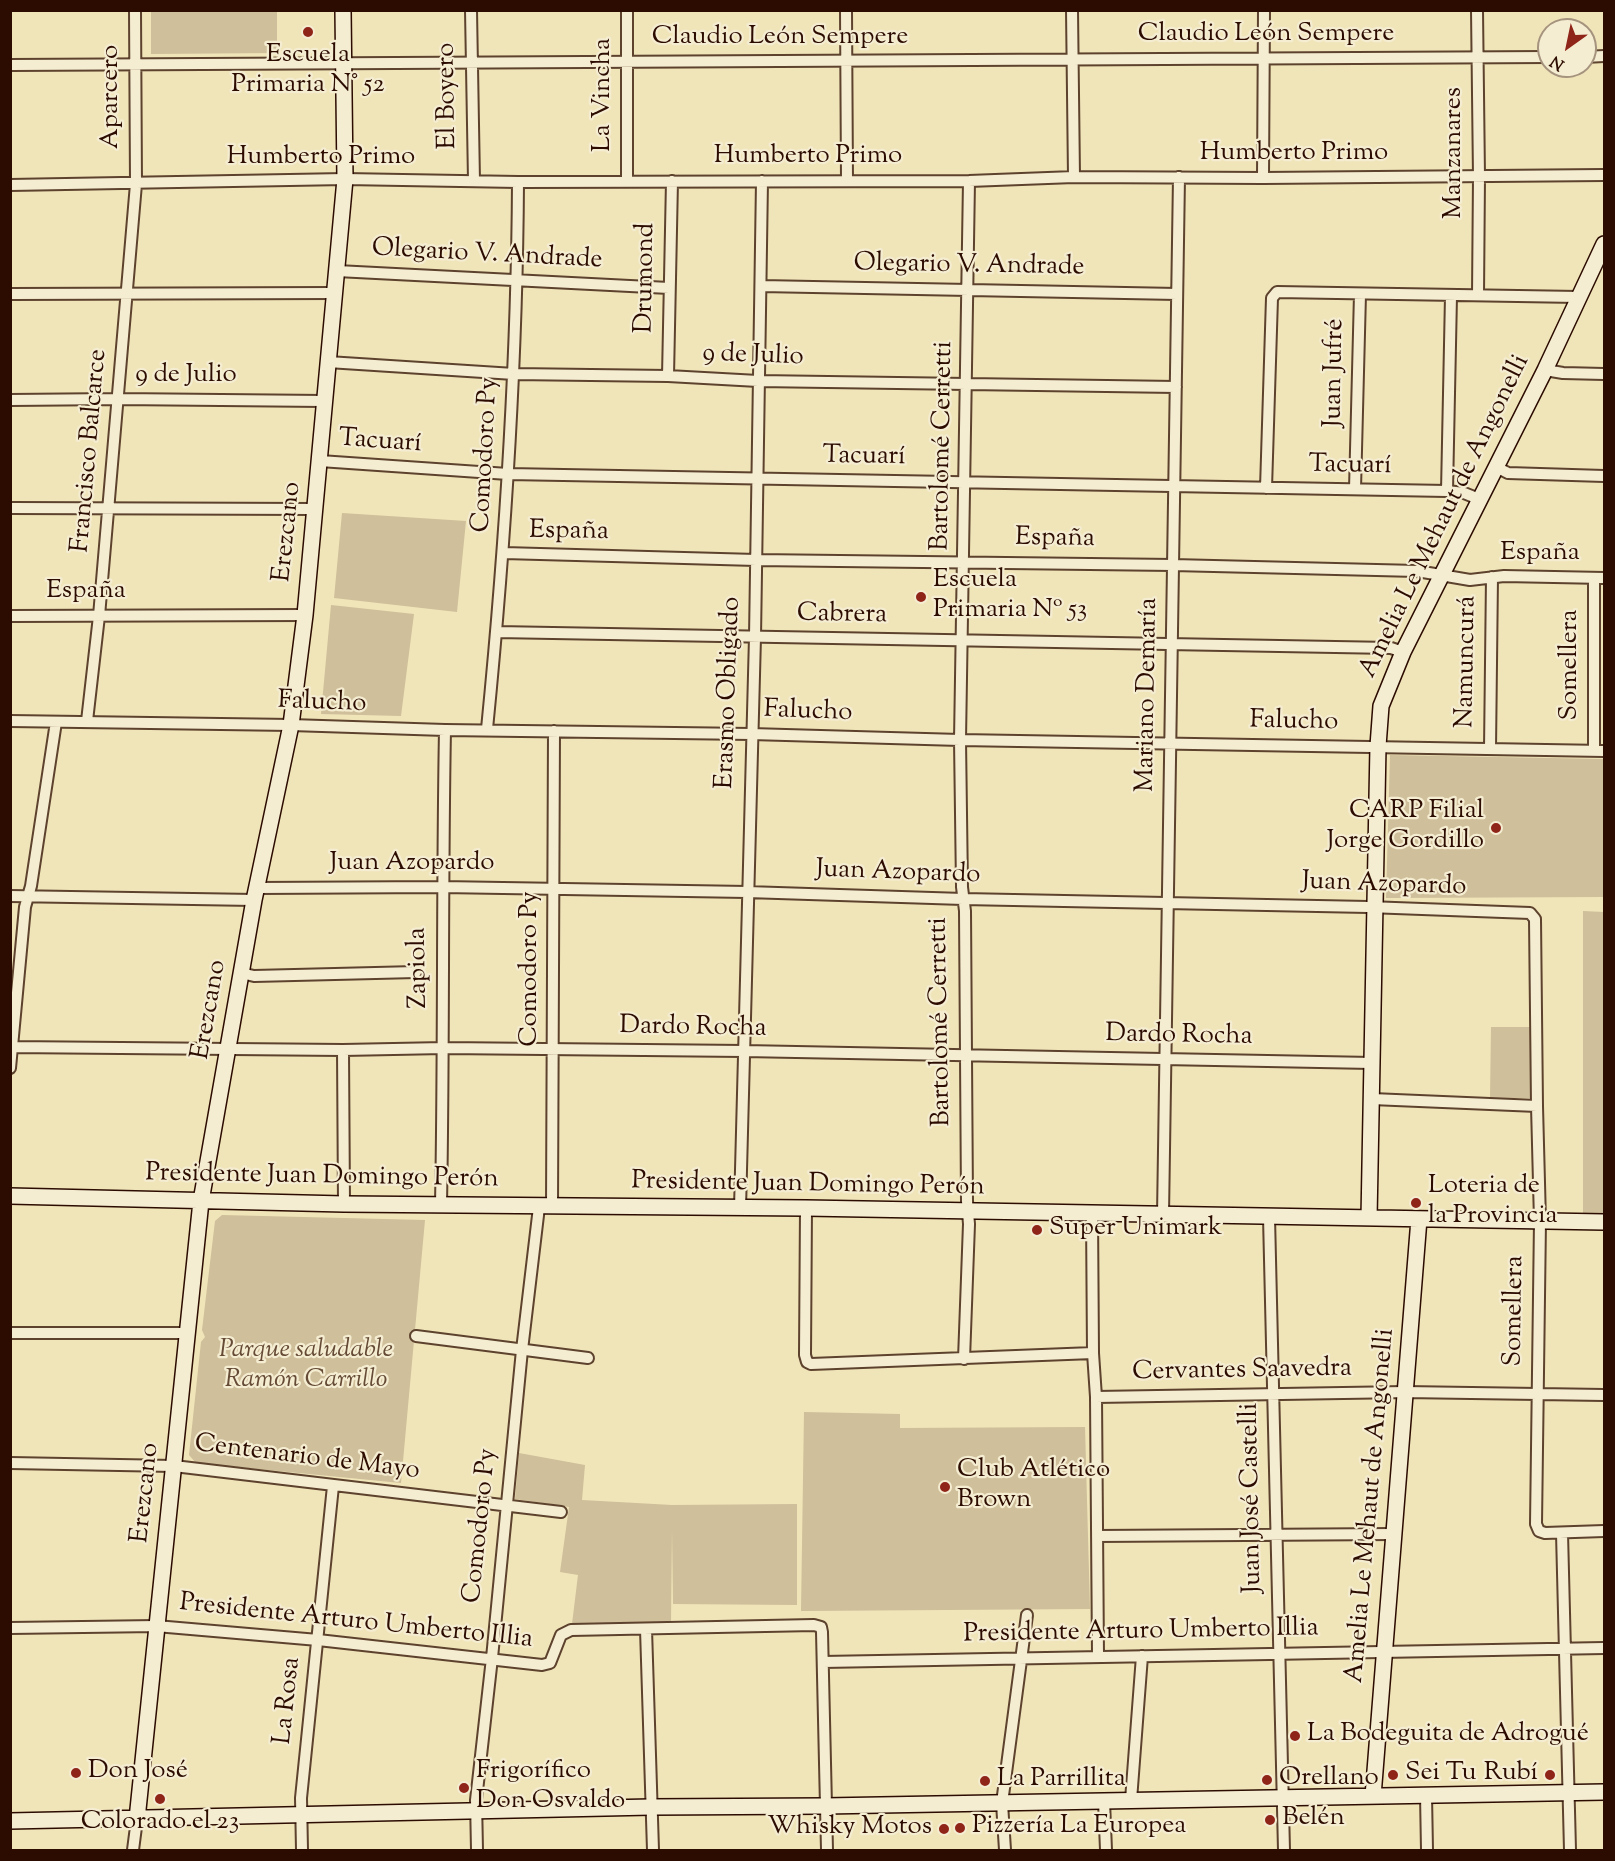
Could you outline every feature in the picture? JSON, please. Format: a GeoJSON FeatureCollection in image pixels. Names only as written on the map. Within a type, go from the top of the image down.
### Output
{"type":"FeatureCollection","features":[{"type":"Feature","properties":{"kind":"street","name":"Aparcero"},"geometry":{"type":"LineString","coordinates":[[135,10],[136,184]]}},
{"type":"Feature","properties":{"kind":"street","name":"Erezcano"},"geometry":{"type":"LineString","coordinates":[[133,1851],[201,1201],[241,973],[291,725],[305,615],[345,179],[343,10]]}},
{"type":"Feature","properties":{"kind":"street","name":"El Boyero"},"geometry":{"type":"LineString","coordinates":[[471,10],[474,181]]}},
{"type":"Feature","properties":{"kind":"street","name":"La Vincha"},"geometry":{"type":"LineString","coordinates":[[627,10],[627,180]]}},
{"type":"Feature","properties":{"kind":"street"},"geometry":{"type":"LineString","coordinates":[[846,10],[848,181]]}},
{"type":"Feature","properties":{"kind":"street"},"geometry":{"type":"LineString","coordinates":[[1072,10],[1074,177]]}},
{"type":"Feature","properties":{"kind":"street"},"geometry":{"type":"LineString","coordinates":[[1263,178],[1264,10]]}},
{"type":"Feature","properties":{"kind":"street","name":"Manzanares"},"geometry":{"type":"LineString","coordinates":[[1477,10],[1478,295]]}},
{"type":"Feature","properties":{"kind":"street","name":"Claudio León Sempere"},"geometry":{"type":"LineString","coordinates":[[10,65],[1537,57]]}},
{"type":"Feature","properties":{"kind":"street","name":"Humberto Primo"},"geometry":{"type":"LineString","coordinates":[[10,185],[345,179],[518,182],[969,181],[1074,177],[1605,175]]}},
{"type":"Feature","properties":{"kind":"street","name":"Mariano Demaría"},"geometry":{"type":"LineString","coordinates":[[1163,1215],[1170,903],[1170,744],[1179,177]]}},
{"type":"Feature","properties":{"kind":"street","name":"Erasmo Obligado"},"geometry":{"type":"LineString","coordinates":[[740,1208],[755,637],[762,180]]}},
{"type":"Feature","properties":{"kind":"street","name":"Drumond"},"geometry":{"type":"LineString","coordinates":[[668,376],[672,181]]}},
{"type":"Feature","properties":{"kind":"street","name":"Bartolomé Cerretti"},"geometry":{"type":"LineString","coordinates":[[964,1359],[969,1224],[965,1056],[965,911],[960,740],[968,385],[969,181]]}},
{"type":"Feature","properties":{"kind":"street","name":"Comodoro Py"},"geometry":{"type":"LineString","coordinates":[[487,729],[504,553],[518,279],[518,182]]}},
{"type":"Feature","properties":{"kind":"street","name":"Francisco Balcarce"},"geometry":{"type":"LineString","coordinates":[[87,721],[99,616],[136,184]]}},
{"type":"Feature","properties":{"kind":"street","name":"Amelia Le Mehaut de Angonelli"},"geometry":{"type":"LineString","coordinates":[[1369,1218],[1378,746],[1381,706],[1403,652],[1545,370],[1605,244]]}},
{"type":"Feature","properties":{"kind":"street","name":"Olegario V. Andrade"},"geometry":{"type":"LineString","coordinates":[[337,271],[669,288]]}},
{"type":"Feature","properties":{"kind":"street","name":"Olegario V. Andrade"},"geometry":{"type":"LineString","coordinates":[[761,286],[1177,294]]}},
{"type":"Feature","properties":{"kind":"street"},"geometry":{"type":"LineString","coordinates":[[1266,488],[1272,298],[1276,292],[1578,297]]}},
{"type":"Feature","properties":{"kind":"street"},"geometry":{"type":"LineString","coordinates":[[10,294],[335,293]]}},
{"type":"Feature","properties":{"kind":"street","name":"Juan Jufré"},"geometry":{"type":"LineString","coordinates":[[1355,489],[1360,294]]}},
{"type":"Feature","properties":{"kind":"street"},"geometry":{"type":"LineString","coordinates":[[1447,491],[1451,296]]}},
{"type":"Feature","properties":{"kind":"street","name":"9 de Julio"},"geometry":{"type":"LineString","coordinates":[[328,362],[514,374],[668,376],[758,381],[1176,387]]}},
{"type":"Feature","properties":{"kind":"street"},"geometry":{"type":"LineString","coordinates":[[1545,370],[1605,374]]}},
{"type":"Feature","properties":{"kind":"street","name":"9 de Julio"},"geometry":{"type":"LineString","coordinates":[[10,400],[324,401]]}},
{"type":"Feature","properties":{"kind":"street","name":"Tacuarí"},"geometry":{"type":"LineString","coordinates":[[320,461],[508,474],[1447,491],[1464,493],[1479,499]]}},
{"type":"Feature","properties":{"kind":"street"},"geometry":{"type":"LineString","coordinates":[[1496,467],[1508,473],[1605,476]]}},
{"type":"Feature","properties":{"kind":"street"},"geometry":{"type":"LineString","coordinates":[[10,508],[315,509]]}},
{"type":"Feature","properties":{"kind":"street","name":"España"},"geometry":{"type":"LineString","coordinates":[[504,553],[756,560],[964,561],[1417,571],[1470,580],[1492,577],[1599,578]]}},
{"type":"Feature","properties":{"kind":"street","name":"Namuncurá"},"geometry":{"type":"LineString","coordinates":[[1490,748],[1492,577]]}},
{"type":"Feature","properties":{"kind":"street","name":"Somellera"},"geometry":{"type":"LineString","coordinates":[[1599,578],[1599,751]]}},
{"type":"Feature","properties":{"kind":"street","name":"España"},"geometry":{"type":"LineString","coordinates":[[10,616],[305,615]]}},
{"type":"Feature","properties":{"kind":"street","name":"Cabrera"},"geometry":{"type":"LineString","coordinates":[[496,632],[1172,643],[1391,648],[1403,652]]}},
{"type":"Feature","properties":{"kind":"street","name":"Falucho"},"geometry":{"type":"LineString","coordinates":[[10,721],[1599,751]]}},
{"type":"Feature","properties":{"kind":"street"},"geometry":{"type":"LineString","coordinates":[[10,1068],[26,907],[56,722]]}},
{"type":"Feature","properties":{"kind":"street","name":"Zapiola"},"geometry":{"type":"LineString","coordinates":[[441,1204],[445,730]]}},
{"type":"Feature","properties":{"kind":"street","name":"Comodoro Py"},"geometry":{"type":"LineString","coordinates":[[477,1851],[476,1812],[522,1350],[546,1207],[554,1050],[554,731]]}},
{"type":"Feature","properties":{"kind":"street","name":"Juan Azopardo"},"geometry":{"type":"LineString","coordinates":[[10,896],[256,894],[442,887],[1375,907],[1530,913],[1535,919]]}},
{"type":"Feature","properties":{"kind":"street","name":"Somellera"},"geometry":{"type":"LineString","coordinates":[[1535,919],[1540,1221],[1536,1524],[1539,1531],[1562,1533]]}},
{"type":"Feature","properties":{"kind":"street"},"geometry":{"type":"LineString","coordinates":[[241,973],[254,976],[416,972]]}},
{"type":"Feature","properties":{"kind":"street","name":"Dardo Rocha"},"geometry":{"type":"LineString","coordinates":[[12,1047],[228,1050],[444,1048],[744,1051],[1372,1063]]}},
{"type":"Feature","properties":{"kind":"street"},"geometry":{"type":"LineString","coordinates":[[343,1050],[344,1204]]}},
{"type":"Feature","properties":{"kind":"street"},"geometry":{"type":"LineString","coordinates":[[1372,1099],[1537,1106]]}},
{"type":"Feature","properties":{"kind":"street","name":"Presidente Juan Domingo Perón"},"geometry":{"type":"LineString","coordinates":[[10,1196],[344,1204],[806,1208],[1605,1222]]}},
{"type":"Feature","properties":{"kind":"street"},"geometry":{"type":"LineString","coordinates":[[806,1208],[805,1354],[807,1362],[811,1364],[1093,1353]]}},
{"type":"Feature","properties":{"kind":"street"},"geometry":{"type":"LineString","coordinates":[[1092,1214],[1098,1656]]}},
{"type":"Feature","properties":{"kind":"street","name":"Juan José Castelli"},"geometry":{"type":"LineString","coordinates":[[1269,1217],[1284,1851]]}},
{"type":"Feature","properties":{"kind":"street","name":"Amelia Le Mehaut de Angonelli"},"geometry":{"type":"LineString","coordinates":[[1373,1796],[1419,1220]]}},
{"type":"Feature","properties":{"kind":"street"},"geometry":{"type":"LineString","coordinates":[[10,1333],[186,1333]]}},
{"type":"Feature","properties":{"kind":"street"},"geometry":{"type":"LineString","coordinates":[[416,1336],[588,1358]]}},
{"type":"Feature","properties":{"kind":"street","name":"Cervantes Saavedra"},"geometry":{"type":"LineString","coordinates":[[1096,1397],[1405,1392],[1605,1395]]}},
{"type":"Feature","properties":{"kind":"street","name":"Centenario de Mayo"},"geometry":{"type":"LineString","coordinates":[[10,1463],[174,1466],[561,1512]]}},
{"type":"Feature","properties":{"kind":"street","name":"La Rosa"},"geometry":{"type":"LineString","coordinates":[[302,1851],[301,1814],[333,1486]]}},
{"type":"Feature","properties":{"kind":"street"},"geometry":{"type":"LineString","coordinates":[[1570,1851],[1562,1533],[1605,1531]]}},
{"type":"Feature","properties":{"kind":"street"},"geometry":{"type":"LineString","coordinates":[[1097,1536],[1394,1534]]}},
{"type":"Feature","properties":{"kind":"street"},"geometry":{"type":"LineString","coordinates":[[1005,1851],[1002,1803],[1027,1615]]}},
{"type":"Feature","properties":{"kind":"street","name":"Presidente Arturo Umberto Illia"},"geometry":{"type":"LineString","coordinates":[[10,1628],[156,1626],[318,1640],[542,1665],[549,1663],[561,1635],[566,1632],[814,1625],[821,1627],[823,1662],[1605,1648]]}},
{"type":"Feature","properties":{"kind":"street"},"geometry":{"type":"LineString","coordinates":[[646,1629],[653,1851]]}},
{"type":"Feature","properties":{"kind":"street"},"geometry":{"type":"LineString","coordinates":[[1131,1800],[1142,1656]]}},
{"type":"Feature","properties":{"kind":"street"},"geometry":{"type":"LineString","coordinates":[[823,1662],[827,1851]]}},
{"type":"Feature","properties":{"kind":"street"},"geometry":{"type":"LineString","coordinates":[[10,1821],[651,1807],[1605,1792]]}},
{"type":"Feature","properties":{"kind":"street"},"geometry":{"type":"LineString","coordinates":[[1426,1795],[1427,1851]]}},
{"type":"Feature","properties":{"kind":"street"},"geometry":{"type":"LineString","coordinates":[[1104,1801],[1106,1851]]}},
{"type":"Feature","properties":{"kind":"green space"},"geometry":{"type":"Polygon","coordinates":[[[151,11],[277,11],[277,53],[151,54],[151,11]]]}},
{"type":"Feature","properties":{"kind":"green space"},"geometry":{"type":"Polygon","coordinates":[[[342,513],[466,521],[457,612],[334,598],[342,513]]]}},
{"type":"Feature","properties":{"kind":"green space"},"geometry":{"type":"Polygon","coordinates":[[[331,605],[414,614],[401,716],[321,714],[331,605]]]}},
{"type":"Feature","properties":{"kind":"green space","name":"CARP Filial Jorge Gordillo"},"geometry":{"type":"Polygon","coordinates":[[[1390,755],[1604,759],[1604,897],[1386,898],[1390,755]]]}},
{"type":"Feature","properties":{"kind":"green space"},"geometry":{"type":"Polygon","coordinates":[[[1583,911],[1604,912],[1604,1218],[1583,1217],[1583,911]]]}},
{"type":"Feature","properties":{"kind":"green space"},"geometry":{"type":"Polygon","coordinates":[[[1491,1027],[1531,1027],[1530,1098],[1490,1098],[1491,1027]]]}},
{"type":"Feature","properties":{"kind":"green space","name":"Parque saludable Ramón Carrillo"},"geometry":{"type":"Polygon","coordinates":[[[222,1215],[425,1220],[401,1483],[196,1463],[189,1455],[201,1342],[205,1337],[202,1330],[215,1221],[222,1215]]]}},
{"type":"Feature","properties":{"kind":"green space","name":"Club Atlético Brown"},"geometry":{"type":"Polygon","coordinates":[[[804,1412],[900,1414],[900,1428],[1085,1427],[1090,1609],[801,1611],[804,1412]]]}},
{"type":"Feature","properties":{"kind":"green space"},"geometry":{"type":"Polygon","coordinates":[[[519,1453],[585,1465],[582,1500],[672,1505],[797,1504],[797,1605],[673,1604],[672,1529],[671,1622],[572,1624],[578,1575],[560,1572],[569,1507],[515,1499],[519,1453]]]}},
{"type":"Feature","properties":{"kind":"place","name":"Escuela Primaria N° 52"},"geometry":{"type":"Point","coordinates":[308,32]}},
{"type":"Feature","properties":{"kind":"place","name":"Escuela Primaria Nº 53"},"geometry":{"type":"Point","coordinates":[921,597]}},
{"type":"Feature","properties":{"kind":"place","name":"CARP Filial Jorge Gordillo"},"geometry":{"type":"Point","coordinates":[1496,828]}},
{"type":"Feature","properties":{"kind":"place","name":"Loteria de la Provincia"},"geometry":{"type":"Point","coordinates":[1416,1203]}},
{"type":"Feature","properties":{"kind":"place","name":"Super Unimark"},"geometry":{"type":"Point","coordinates":[1037,1230]}},
{"type":"Feature","properties":{"kind":"place","name":"Club Atlético Brown"},"geometry":{"type":"Point","coordinates":[945,1487]}},
{"type":"Feature","properties":{"kind":"place","name":"La Bodeguita de Adrogué"},"geometry":{"type":"Point","coordinates":[1295,1736]}},
{"type":"Feature","properties":{"kind":"place","name":"Don José"},"geometry":{"type":"Point","coordinates":[76,1773]}},
{"type":"Feature","properties":{"kind":"place","name":"Sei Tu"},"geometry":{"type":"Point","coordinates":[1393,1775]}},
{"type":"Feature","properties":{"kind":"place","name":"Rubí"},"geometry":{"type":"Point","coordinates":[1550,1775]}},
{"type":"Feature","properties":{"kind":"place","name":"Orellano"},"geometry":{"type":"Point","coordinates":[1267,1780]}},
{"type":"Feature","properties":{"kind":"place","name":"La Parrillita"},"geometry":{"type":"Point","coordinates":[985,1781]}},
{"type":"Feature","properties":{"kind":"place","name":"Frigorífico Don Osvaldo"},"geometry":{"type":"Point","coordinates":[464,1788]}},
{"type":"Feature","properties":{"kind":"place","name":"Colorado el 23"},"geometry":{"type":"Point","coordinates":[160,1799]}},
{"type":"Feature","properties":{"kind":"place","name":"Belén"},"geometry":{"type":"Point","coordinates":[1270,1820]}},
{"type":"Feature","properties":{"kind":"place","name":"Pizzería La Europea"},"geometry":{"type":"Point","coordinates":[960,1828]}},
{"type":"Feature","properties":{"kind":"place","name":"Whisky Motos"},"geometry":{"type":"Point","coordinates":[944,1829]}}]}
